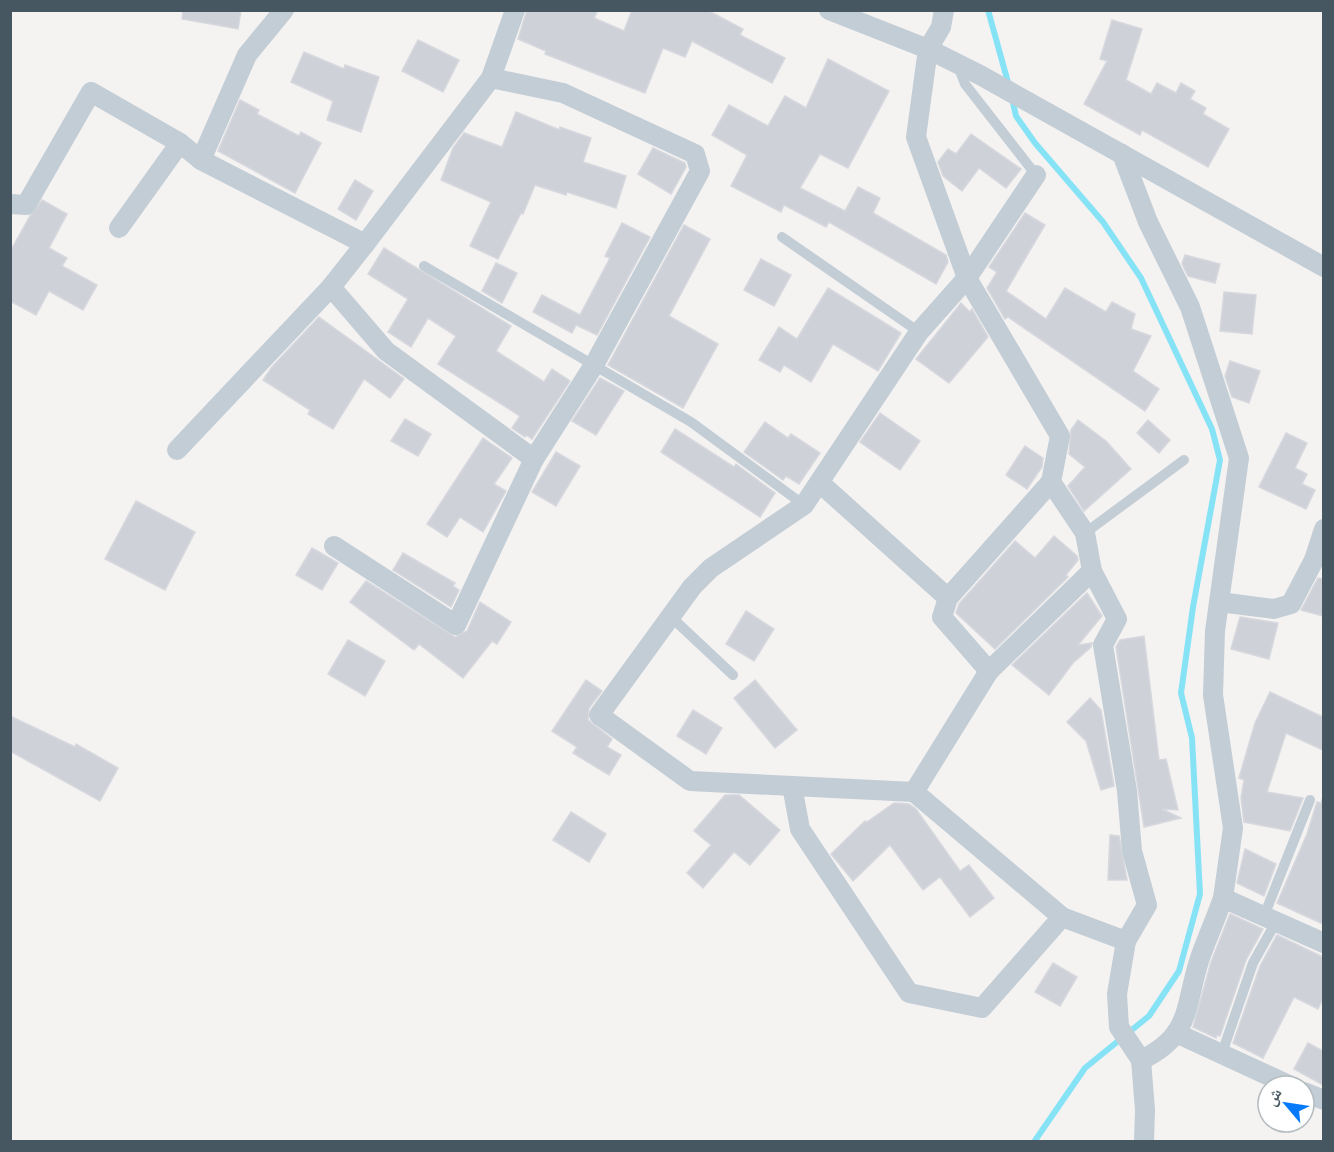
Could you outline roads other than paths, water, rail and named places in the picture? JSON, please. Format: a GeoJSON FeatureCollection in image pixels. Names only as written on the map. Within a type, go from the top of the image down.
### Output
{"type":"FeatureCollection","features":[{"type":"Feature","properties":{"kind":"street"},"geometry":{"type":"LineString","coordinates":[[201,160],[247,55],[284,10]]}},
{"type":"Feature","properties":{"kind":"street"},"geometry":{"type":"LineString","coordinates":[[177,450],[331,286],[365,244],[492,78],[515,10]]}},
{"type":"Feature","properties":{"kind":"street"},"geometry":{"type":"LineString","coordinates":[[829,10],[928,49],[980,75],[1323,267]]}},
{"type":"Feature","properties":{"kind":"street"},"geometry":{"type":"LineString","coordinates":[[944,10],[940,27],[928,49],[916,137],[967,278],[1060,436],[1051,482],[948,598],[942,616],[989,671]]}},
{"type":"Feature","properties":{"kind":"street"},"geometry":{"type":"LineString","coordinates":[[334,546],[456,625],[534,459],[594,365],[699,171],[695,154],[563,93],[492,78]]}},
{"type":"Feature","properties":{"kind":"street"},"geometry":{"type":"LineString","coordinates":[[10,204],[26,205],[91,92],[180,143],[201,160],[365,244]]}},
{"type":"Feature","properties":{"kind":"street"},"geometry":{"type":"LineString","coordinates":[[119,228],[180,143]]}},
{"type":"Feature","properties":{"kind":"street"},"geometry":{"type":"LineString","coordinates":[[1122,154],[1148,222],[1190,307],[1239,458],[1215,631],[1213,695],[1233,828],[1223,898],[1200,959],[1186,1014],[1176,1033],[1163,1049],[1137,1054]]}},
{"type":"Feature","properties":{"kind":"street"},"geometry":{"type":"LineString","coordinates":[[1036,175],[967,278],[919,332],[804,505],[711,568],[669,615],[598,715],[690,781],[914,792],[1062,917],[1125,941]]}},
{"type":"Feature","properties":{"kind":"street"},"geometry":{"type":"LineString","coordinates":[[331,286],[386,351],[534,459]]}},
{"type":"Feature","properties":{"kind":"street"},"geometry":{"type":"LineString","coordinates":[[1051,482],[1085,533],[1092,571],[1117,619],[1103,645],[1127,792],[1132,851],[1147,905],[1125,941],[1117,994],[1119,1027],[1137,1054],[1145,1110],[1144,1142]]}},
{"type":"Feature","properties":{"kind":"street"},"geometry":{"type":"LineString","coordinates":[[820,483],[948,598]]}},
{"type":"Feature","properties":{"kind":"street"},"geometry":{"type":"LineString","coordinates":[[1219,602],[1274,609],[1291,604],[1314,560],[1323,529]]}},
{"type":"Feature","properties":{"kind":"street"},"geometry":{"type":"LineString","coordinates":[[914,792],[989,671],[1092,571]]}},
{"type":"Feature","properties":{"kind":"street"},"geometry":{"type":"LineString","coordinates":[[792,786],[800,829],[909,993],[982,1008],[1062,917]]}},
{"type":"Feature","properties":{"kind":"street"},"geometry":{"type":"LineString","coordinates":[[1223,898],[1323,943]]}},
{"type":"Feature","properties":{"kind":"street"},"geometry":{"type":"LineString","coordinates":[[1176,1033],[1263,1074]]}},
{"type":"Feature","properties":{"kind":"lane"},"geometry":{"type":"LineString","coordinates":[[957,64],[965,84],[1036,175]]}},
{"type":"Feature","properties":{"kind":"lane"},"geometry":{"type":"LineString","coordinates":[[782,237],[919,332]]}},
{"type":"Feature","properties":{"kind":"lane"},"geometry":{"type":"LineString","coordinates":[[424,266],[691,422],[804,505]]}},
{"type":"Feature","properties":{"kind":"lane"},"geometry":{"type":"LineString","coordinates":[[1085,533],[1184,460]]}},
{"type":"Feature","properties":{"kind":"lane"},"geometry":{"type":"LineString","coordinates":[[669,615],[733,675]]}},
{"type":"Feature","properties":{"kind":"lane"},"geometry":{"type":"LineString","coordinates":[[1221,1056],[1310,800]]}},
{"type":"Feature","properties":{"kind":"waterway"},"geometry":{"type":"LineString","coordinates":[[988,10],[1009,86]]}},
{"type":"Feature","properties":{"kind":"waterway"},"geometry":{"type":"LineString","coordinates":[[1012,98],[1016,116],[1035,143],[1103,222],[1141,278],[1212,429],[1220,460],[1193,607],[1181,693],[1192,738],[1200,894],[1179,971],[1149,1016],[1085,1068],[1034,1142]]}}]}
